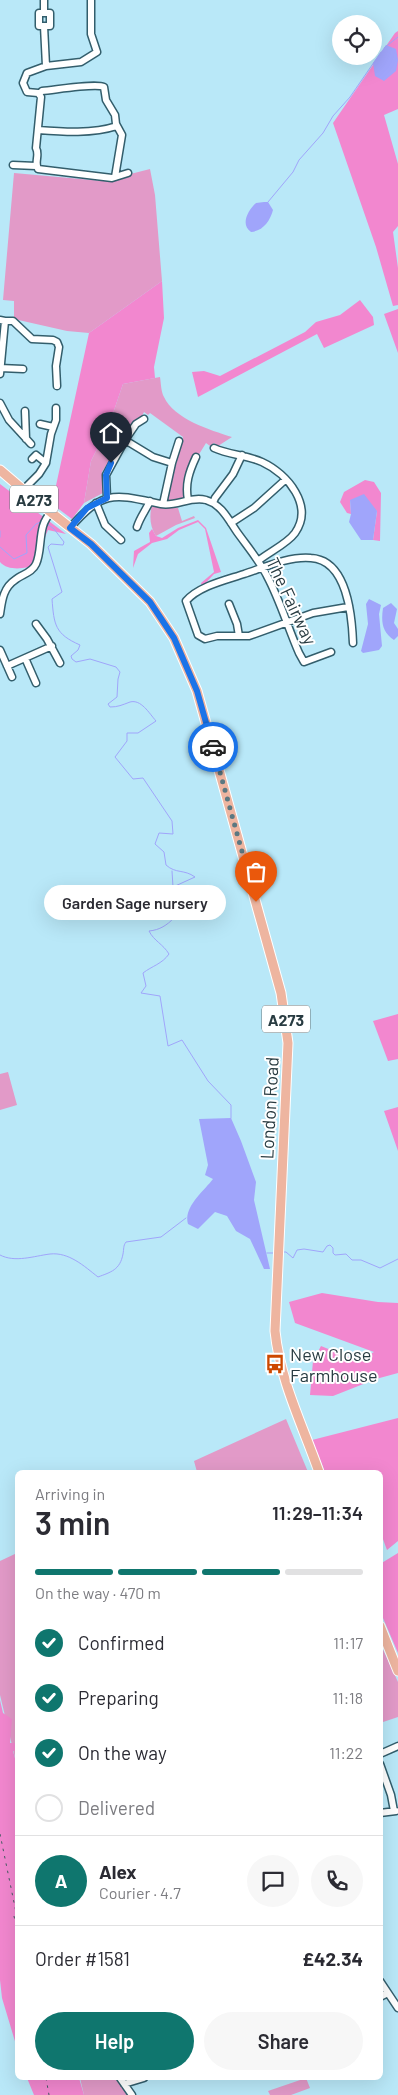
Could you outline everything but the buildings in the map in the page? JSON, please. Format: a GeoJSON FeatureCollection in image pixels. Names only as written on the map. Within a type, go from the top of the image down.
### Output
{"type":"FeatureCollection","features":[{"type":"Feature","properties":{"kind":"main road","name":"London Road"},"geometry":{"type":"LineString","coordinates":[[0,470],[91,544],[150,602],[174,638],[200,700],[274,965],[286,1018],[288,1043],[278,1252],[276,1346],[287,1388],[318,1470]]}},
{"type":"Feature","properties":{"kind":"main road"},"geometry":{"type":"LineString","coordinates":[[383,1634],[398,1671]]}},
{"type":"Feature","properties":{"kind":"street"},"geometry":{"type":"LineString","coordinates":[[44,0],[44,13],[50,13],[50,26],[44,26],[46,66]]}},
{"type":"Feature","properties":{"kind":"street"},"geometry":{"type":"LineString","coordinates":[[91,0],[91,34],[96,52],[81,62],[32,69],[23,78],[24,87],[27,92],[40,94],[42,91],[90,85],[104,87],[106,100],[115,115],[117,126],[122,135],[115,177]]}},
{"type":"Feature","properties":{"kind":"street"},"geometry":{"type":"LineString","coordinates":[[40,94],[41,106],[36,166],[40,171],[115,177],[128,173]]}},
{"type":"Feature","properties":{"kind":"street"},"geometry":{"type":"LineString","coordinates":[[38,130],[67,132],[98,131],[117,126]]}},
{"type":"Feature","properties":{"kind":"street"},"geometry":{"type":"LineString","coordinates":[[13,165],[36,166]]}},
{"type":"Feature","properties":{"kind":"street"},"geometry":{"type":"LineString","coordinates":[[0,374],[2,320],[13,321],[32,339],[53,340],[57,342],[59,348],[56,366],[57,386]]}},
{"type":"Feature","properties":{"kind":"street"},"geometry":{"type":"LineString","coordinates":[[0,368],[23,369]]}},
{"type":"Feature","properties":{"kind":"street"},"geometry":{"type":"LineString","coordinates":[[0,403],[9,420],[29,442],[25,410]]}},
{"type":"Feature","properties":{"kind":"street"},"geometry":{"type":"LineString","coordinates":[[23,490],[39,474],[46,463],[56,420],[56,408]]}},
{"type":"Feature","properties":{"kind":"street"},"geometry":{"type":"LineString","coordinates":[[107,498],[106,475],[125,440],[136,424],[144,418]]}},
{"type":"Feature","properties":{"kind":"street"},"geometry":{"type":"LineString","coordinates":[[40,424],[53,427]]}},
{"type":"Feature","properties":{"kind":"street"},"geometry":{"type":"LineString","coordinates":[[125,440],[154,456],[172,463]]}},
{"type":"Feature","properties":{"kind":"street"},"geometry":{"type":"LineString","coordinates":[[163,504],[172,463],[180,441]]}},
{"type":"Feature","properties":{"kind":"street"},"geometry":{"type":"LineString","coordinates":[[214,448],[264,462],[294,489],[301,502],[302,516],[294,534],[258,560]]}},
{"type":"Feature","properties":{"kind":"street"},"geometry":{"type":"LineString","coordinates":[[32,459],[36,455],[46,463]]}},
{"type":"Feature","properties":{"kind":"street"},"geometry":{"type":"LineString","coordinates":[[70,528],[87,508],[107,498],[120,496],[163,504],[202,499],[213,503],[214,498],[233,474],[242,455]]}},
{"type":"Feature","properties":{"kind":"street"},"geometry":{"type":"LineString","coordinates":[[188,500],[186,488],[188,473],[196,457]]}},
{"type":"Feature","properties":{"kind":"street"},"geometry":{"type":"LineString","coordinates":[[231,523],[254,508],[285,480]]}},
{"type":"Feature","properties":{"kind":"street"},"geometry":{"type":"LineString","coordinates":[[137,527],[140,517],[150,501]]}},
{"type":"Feature","properties":{"kind":"street"},"geometry":{"type":"LineString","coordinates":[[96,503],[105,524],[121,540]]}},
{"type":"Feature","properties":{"kind":"street","name":"The Fairway"},"geometry":{"type":"LineString","coordinates":[[213,503],[225,513],[263,568],[304,662],[331,652]]}},
{"type":"Feature","properties":{"kind":"street"},"geometry":{"type":"LineString","coordinates":[[0,614],[3,596],[9,585],[32,570],[37,563],[45,523],[51,513]]}},
{"type":"Feature","properties":{"kind":"street"},"geometry":{"type":"LineString","coordinates":[[348,606],[314,613],[249,636],[217,636],[205,639],[198,635],[186,601],[190,596],[210,586],[263,568],[300,558],[322,560],[338,573],[346,594],[352,619],[353,643]]}},
{"type":"Feature","properties":{"kind":"street"},"geometry":{"type":"LineString","coordinates":[[229,604],[238,624],[239,636]]}},
{"type":"Feature","properties":{"kind":"street"},"geometry":{"type":"LineString","coordinates":[[36,624],[52,646],[60,663]]}},
{"type":"Feature","properties":{"kind":"street"},"geometry":{"type":"LineString","coordinates":[[8,666],[52,646]]}},
{"type":"Feature","properties":{"kind":"street"},"geometry":{"type":"LineString","coordinates":[[0,650],[12,677]]}},
{"type":"Feature","properties":{"kind":"street"},"geometry":{"type":"LineString","coordinates":[[25,658],[36,683]]}},
{"type":"Feature","properties":{"kind":"street"},"geometry":{"type":"LineString","coordinates":[[383,1753],[398,1746]]}},
{"type":"Feature","properties":{"kind":"street"},"geometry":{"type":"LineString","coordinates":[[383,1772],[396,1811],[383,1813]]}},
{"type":"Feature","properties":{"kind":"street"},"geometry":{"type":"LineString","coordinates":[[383,1986],[398,2008]]}},
{"type":"Feature","properties":{"kind":"street"},"geometry":{"type":"LineString","coordinates":[[383,1996],[388,1993]]}},
{"type":"Feature","properties":{"kind":"street"},"geometry":{"type":"LineString","coordinates":[[121,2080],[132,2095]]}},
{"type":"Feature","properties":{"kind":"street"},"geometry":{"type":"LineString","coordinates":[[124,2084],[137,2080]]}},
{"type":"Feature","properties":{"kind":"shaded area"},"geometry":{"type":"Polygon","coordinates":[[[398,31],[398,109],[384,115],[398,164],[398,226],[393,232],[398,268],[398,305],[393,306],[376,247],[333,123],[373,65],[382,65],[382,52],[398,31]]]}},
{"type":"Feature","properties":{"kind":"shaded area"},"geometry":{"type":"Polygon","coordinates":[[[150,169],[155,195],[162,281],[89,333],[67,331],[14,319],[14,301],[3,300],[14,173],[103,181],[150,169]]]}},
{"type":"Feature","properties":{"kind":"shaded area"},"geometry":{"type":"Polygon","coordinates":[[[162,281],[164,318],[154,367],[155,378],[123,384],[109,425],[91,461],[84,503],[72,519],[52,504],[89,333],[162,281]]]}},
{"type":"Feature","properties":{"kind":"shaded area"},"geometry":{"type":"Polygon","coordinates":[[[360,300],[373,317],[374,325],[324,348],[317,334],[198,397],[192,372],[204,371],[220,376],[305,332],[316,322],[340,315],[360,300]]]}},
{"type":"Feature","properties":{"kind":"shaded area"},"geometry":{"type":"Polygon","coordinates":[[[398,309],[398,353],[384,314],[398,309]]]}},
{"type":"Feature","properties":{"kind":"shaded area"},"geometry":{"type":"Polygon","coordinates":[[[160,377],[163,395],[176,412],[193,423],[232,437],[218,446],[214,443],[210,446],[206,443],[198,456],[195,455],[185,477],[185,498],[167,501],[174,461],[183,437],[150,413],[148,415],[144,412],[141,418],[134,422],[102,472],[103,493],[84,503],[91,461],[109,425],[123,384],[160,377]]]}},
{"type":"Feature","properties":{"kind":"shaded area"},"geometry":{"type":"Polygon","coordinates":[[[365,480],[374,482],[381,493],[380,541],[373,540],[377,511],[350,500],[351,514],[347,513],[340,502],[344,492],[365,480]]]}},
{"type":"Feature","properties":{"kind":"shaded area"},"geometry":{"type":"Polygon","coordinates":[[[0,484],[66,534],[48,530],[43,542],[38,565],[13,568],[0,562],[0,484]]]}},
{"type":"Feature","properties":{"kind":"shaded area"},"geometry":{"type":"Polygon","coordinates":[[[152,505],[178,508],[182,521],[194,516],[195,518],[176,525],[156,536],[152,529],[152,505]]]}},
{"type":"Feature","properties":{"kind":"shaded area"},"geometry":{"type":"Polygon","coordinates":[[[198,520],[206,528],[221,572],[214,574],[202,587],[201,583],[214,572],[205,529],[198,522],[179,530],[167,539],[152,543],[138,554],[133,568],[134,551],[150,542],[149,533],[152,529],[156,536],[162,538],[178,528],[198,520]]]}},
{"type":"Feature","properties":{"kind":"shaded area"},"geometry":{"type":"Polygon","coordinates":[[[398,1014],[398,1059],[388,1061],[373,1021],[398,1014]]]}},
{"type":"Feature","properties":{"kind":"shaded area"},"geometry":{"type":"Polygon","coordinates":[[[8,1072],[17,1105],[0,1110],[0,1074],[8,1072]]]}},
{"type":"Feature","properties":{"kind":"shaded area"},"geometry":{"type":"Polygon","coordinates":[[[398,1107],[398,1151],[384,1111],[398,1107]]]}},
{"type":"Feature","properties":{"kind":"shaded area"},"geometry":{"type":"Polygon","coordinates":[[[322,1293],[378,1302],[398,1303],[398,1373],[376,1379],[333,1396],[310,1395],[313,1361],[321,1346],[358,1361],[374,1352],[295,1323],[289,1302],[322,1293]]]}},
{"type":"Feature","properties":{"kind":"shaded area"},"geometry":{"type":"Polygon","coordinates":[[[398,1418],[398,1541],[387,1550],[383,1539],[383,1470],[324,1470],[312,1440],[398,1418]]]}},
{"type":"Feature","properties":{"kind":"shaded area"},"geometry":{"type":"Polygon","coordinates":[[[286,1419],[307,1470],[196,1470],[194,1461],[286,1419]]]}},
{"type":"Feature","properties":{"kind":"shaded area"},"geometry":{"type":"Polygon","coordinates":[[[398,1553],[398,1653],[383,1618],[383,1562],[398,1553]]]}},
{"type":"Feature","properties":{"kind":"shaded area"},"geometry":{"type":"Polygon","coordinates":[[[15,1554],[15,1758],[0,1695],[0,1561],[15,1554]]]}},
{"type":"Feature","properties":{"kind":"shaded area"},"geometry":{"type":"Polygon","coordinates":[[[383,1650],[398,1682],[398,1717],[383,1722],[383,1650]]]}},
{"type":"Feature","properties":{"kind":"shaded area"},"geometry":{"type":"Polygon","coordinates":[[[0,1700],[3,1713],[12,1719],[10,1743],[15,1743],[15,1750],[13,1751],[15,1758],[15,2041],[2,1998],[0,1980],[0,1700]]]}},
{"type":"Feature","properties":{"kind":"shaded area"},"geometry":{"type":"Polygon","coordinates":[[[28,2080],[80,2080],[84,2095],[34,2095],[28,2080]]]}},
{"type":"Feature","properties":{"kind":"shaded area"},"geometry":{"type":"Polygon","coordinates":[[[80,2080],[116,2080],[127,2095],[84,2095],[80,2080]]]}},
{"type":"Feature","properties":{"kind":"shaded area"},"geometry":{"type":"Polygon","coordinates":[[[300,2080],[307,2080],[310,2088],[291,2095],[270,2095],[268,2091],[300,2080]]]}},
{"type":"Feature","properties":{"kind":"water"},"geometry":{"type":"Polygon","coordinates":[[[386,45],[396,49],[398,60],[396,71],[384,81],[375,76],[373,65],[382,65],[382,51],[386,45]]]}},
{"type":"Feature","properties":{"kind":"water"},"geometry":{"type":"Polygon","coordinates":[[[268,202],[273,210],[268,222],[259,230],[251,232],[246,226],[248,213],[256,203],[268,202]]]}},
{"type":"Feature","properties":{"kind":"water"},"geometry":{"type":"Polygon","coordinates":[[[364,494],[377,511],[373,540],[361,540],[349,522],[351,514],[350,500],[364,494]]]}},
{"type":"Feature","properties":{"kind":"water"},"geometry":{"type":"Polygon","coordinates":[[[369,599],[381,605],[379,614],[382,646],[379,650],[363,653],[361,651],[368,624],[366,604],[369,599]]]}},
{"type":"Feature","properties":{"kind":"water"},"geometry":{"type":"Polygon","coordinates":[[[391,603],[397,609],[394,623],[398,629],[398,636],[394,640],[387,634],[382,622],[383,608],[391,603]]]}},
{"type":"Feature","properties":{"kind":"water"},"geometry":{"type":"Polygon","coordinates":[[[231,1118],[256,1182],[254,1200],[270,1269],[264,1269],[250,1239],[236,1231],[227,1216],[215,1212],[198,1229],[188,1224],[187,1218],[191,1205],[213,1179],[205,1175],[208,1165],[199,1119],[231,1118]]]}},
{"type":"Feature","properties":{"kind":"waterway"},"geometry":{"type":"LineString","coordinates":[[384,48],[398,37]]}},
{"type":"Feature","properties":{"kind":"waterway"},"geometry":{"type":"LineString","coordinates":[[268,202],[293,172],[299,160],[323,133],[333,116],[350,97],[372,65]]}},
{"type":"Feature","properties":{"kind":"waterway"},"geometry":{"type":"LineString","coordinates":[[0,547],[14,559],[27,553],[26,535],[36,524],[43,521]]}},
{"type":"Feature","properties":{"kind":"waterway"},"geometry":{"type":"LineString","coordinates":[[46,523],[54,529],[64,542],[63,545],[51,544],[48,547],[62,592],[52,599],[55,622],[57,628],[65,637],[80,645],[78,650],[71,656],[72,659],[76,662],[90,659],[116,667],[120,672],[117,697],[108,704],[110,707],[130,702],[138,703],[156,721],[138,733],[127,733],[127,741],[115,757],[133,779],[143,778],[172,821],[173,834],[159,833],[155,844],[164,852],[166,865],[173,870],[195,877],[173,887]]}},
{"type":"Feature","properties":{"kind":"waterway"},"geometry":{"type":"LineString","coordinates":[[0,531],[0,537]]}},
{"type":"Feature","properties":{"kind":"waterway"},"geometry":{"type":"LineString","coordinates":[[172,871],[173,887],[181,895],[174,910],[174,918],[163,927],[149,931],[169,954],[160,963],[143,973],[146,986],[141,993],[160,996],[168,1046],[182,1040],[208,1081],[231,1105],[231,1118]]}},
{"type":"Feature","properties":{"kind":"waterway"},"geometry":{"type":"LineString","coordinates":[[0,1255],[18,1259],[50,1254],[64,1255],[70,1257],[98,1277],[111,1272],[120,1264],[126,1242],[161,1237],[186,1218]]}},
{"type":"Feature","properties":{"kind":"waterway"},"geometry":{"type":"LineString","coordinates":[[283,1252],[286,1252],[293,1258],[297,1250],[304,1249],[323,1252],[330,1245],[335,1255],[346,1254],[352,1260],[361,1260],[380,1268],[398,1259]]}},
{"type":"Feature","properties":{"kind":"waterway"},"geometry":{"type":"LineString","coordinates":[[267,1253],[274,1253]]}},
{"type":"Feature","properties":{"kind":"railway"},"geometry":{"type":"LineString","coordinates":[[0,1834],[15,1907]]}},
{"type":"Feature","properties":{"kind":"railway"},"geometry":{"type":"LineString","coordinates":[[14,1916],[15,1921]]}},
{"type":"Feature","properties":{"kind":"railway"},"geometry":{"type":"LineString","coordinates":[[46,2080],[49,2095]]}},
{"type":"Feature","properties":{"kind":"way so far"},"geometry":{"type":"LineString","coordinates":[[213,747],[256,902]]}},
{"type":"Feature","properties":{"kind":"place","name":"Garden Sage nursery"},"geometry":{"type":"Point","coordinates":[256,902]}},
{"type":"Feature","properties":{"kind":"place","name":"New Close Farmhouse"},"geometry":{"type":"Point","coordinates":[275,1364]}},
{"type":"Feature","properties":{"kind":"route"},"geometry":{"type":"LineString","coordinates":[[111,463],[106,475],[107,498],[87,508],[70,528],[91,544],[150,602],[174,638],[197,691],[213,747]]}}]}
